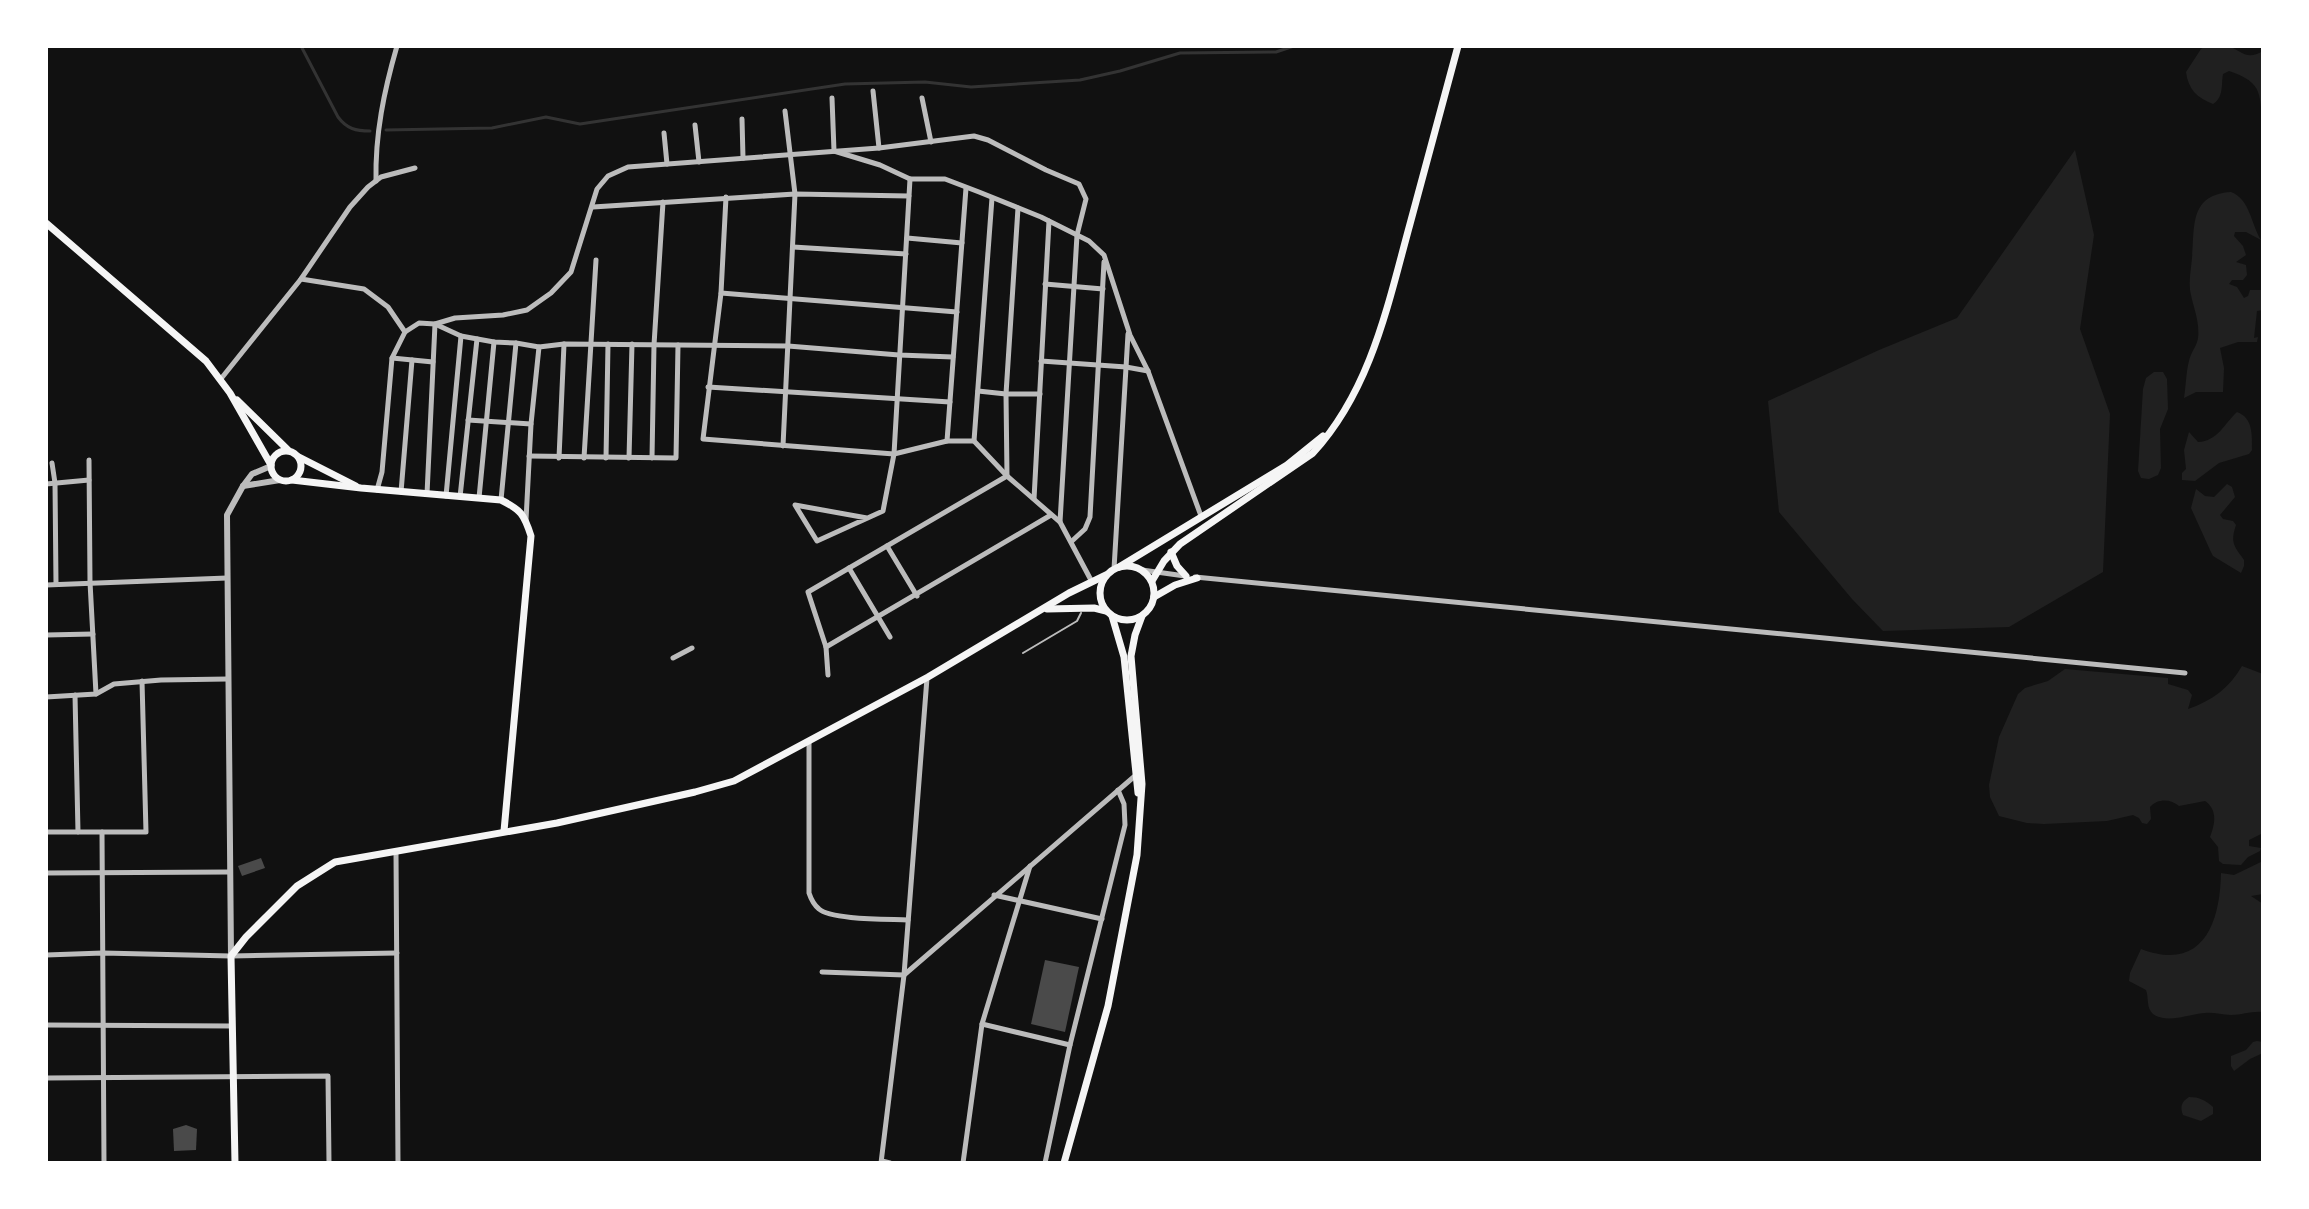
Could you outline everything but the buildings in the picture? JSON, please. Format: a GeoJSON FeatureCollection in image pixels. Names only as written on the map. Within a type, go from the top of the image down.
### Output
{"type":"FeatureCollection","features":[{"type":"Feature","properties":{"kind":"main road"},"geometry":{"type":"LineString","coordinates":[[1152,581],[1171,552],[1196,532],[1305,461],[1321,445],[1352,398],[1377,344],[1458,46]]}},
{"type":"Feature","properties":{"kind":"main road"},"geometry":{"type":"LineString","coordinates":[[46,223],[206,361],[230,393],[289,451],[361,488]]}},
{"type":"Feature","properties":{"kind":"main road"},"geometry":{"type":"LineString","coordinates":[[230,393],[273,474],[280,480],[501,500],[519,509],[526,520],[531,536],[504,831]]}},
{"type":"Feature","properties":{"kind":"main road"},"geometry":{"type":"LineString","coordinates":[[235,1163],[231,956],[297,886],[335,862],[557,823],[734,781],[928,677],[1106,575],[1287,465],[1333,426]]}},
{"type":"Feature","properties":{"kind":"main road"},"geometry":{"type":"LineString","coordinates":[[271,466],[275,456],[289,451]]}},
{"type":"Feature","properties":{"kind":"main road"},"geometry":{"type":"LineString","coordinates":[[292,480],[301,470],[298,457]]}},
{"type":"Feature","properties":{"kind":"main road"},"geometry":{"type":"LineString","coordinates":[[1171,552],[1186,576]]}},
{"type":"Feature","properties":{"kind":"main road"},"geometry":{"type":"LineString","coordinates":[[1064,1163],[1108,1006],[1137,855],[1141,766],[1132,644],[1142,616],[1154,597],[1152,581],[1142,570],[1127,566],[1116,568]]}},
{"type":"Feature","properties":{"kind":"main road"},"geometry":{"type":"LineString","coordinates":[[1106,575],[1100,597],[1110,613],[1124,657],[1140,799]]}},
{"type":"Feature","properties":{"kind":"main road"},"geometry":{"type":"LineString","coordinates":[[1154,597],[1175,585],[1197,578]]}},
{"type":"Feature","properties":{"kind":"main road"},"geometry":{"type":"LineString","coordinates":[[1044,609],[1082,608],[1127,620],[1142,616]]}},
{"type":"Feature","properties":{"kind":"street"},"geometry":{"type":"LineString","coordinates":[[376,181],[375,150],[382,104],[397,46]]}},
{"type":"Feature","properties":{"kind":"street"},"geometry":{"type":"LineString","coordinates":[[873,91],[879,148]]}},
{"type":"Feature","properties":{"kind":"street"},"geometry":{"type":"LineString","coordinates":[[832,98],[834,151]]}},
{"type":"Feature","properties":{"kind":"street"},"geometry":{"type":"LineString","coordinates":[[922,98],[931,142]]}},
{"type":"Feature","properties":{"kind":"street"},"geometry":{"type":"LineString","coordinates":[[783,446],[795,194],[785,111]]}},
{"type":"Feature","properties":{"kind":"street"},"geometry":{"type":"LineString","coordinates":[[742,119],[743,158]]}},
{"type":"Feature","properties":{"kind":"street"},"geometry":{"type":"LineString","coordinates":[[695,125],[699,162]]}},
{"type":"Feature","properties":{"kind":"street"},"geometry":{"type":"LineString","coordinates":[[664,133],[667,164]]}},
{"type":"Feature","properties":{"kind":"street"},"geometry":{"type":"LineString","coordinates":[[377,490],[382,472],[392,358],[405,332],[419,323],[435,324],[455,318],[527,310],[551,293],[571,272],[597,189],[608,176],[628,167],[879,148],[974,136],[1079,184],[1086,199],[1077,235],[1060,522]]}},
{"type":"Feature","properties":{"kind":"street"},"geometry":{"type":"LineString","coordinates":[[834,151],[880,165],[910,179],[945,179],[1049,221],[1089,241],[1104,255],[1129,330],[1148,371],[1201,516]]}},
{"type":"Feature","properties":{"kind":"street"},"geometry":{"type":"LineString","coordinates":[[220,380],[301,279],[350,207],[381,177],[415,168]]}},
{"type":"Feature","properties":{"kind":"street"},"geometry":{"type":"LineString","coordinates":[[867,518],[795,505],[817,541],[883,511],[894,454],[910,179]]}},
{"type":"Feature","properties":{"kind":"street"},"geometry":{"type":"LineString","coordinates":[[947,441],[966,188]]}},
{"type":"Feature","properties":{"kind":"street"},"geometry":{"type":"LineString","coordinates":[[593,207],[795,194],[909,196]]}},
{"type":"Feature","properties":{"kind":"street"},"geometry":{"type":"LineString","coordinates":[[726,197],[721,293],[703,439],[894,454],[947,441],[974,441],[1007,476],[1060,522],[1092,582]]}},
{"type":"Feature","properties":{"kind":"street"},"geometry":{"type":"LineString","coordinates":[[974,441],[992,198]]}},
{"type":"Feature","properties":{"kind":"street"},"geometry":{"type":"LineString","coordinates":[[652,458],[654,345],[663,202]]}},
{"type":"Feature","properties":{"kind":"street"},"geometry":{"type":"LineString","coordinates":[[1007,476],[1006,394],[1018,208]]}},
{"type":"Feature","properties":{"kind":"street"},"geometry":{"type":"LineString","coordinates":[[1034,499],[1049,221]]}},
{"type":"Feature","properties":{"kind":"street"},"geometry":{"type":"LineString","coordinates":[[907,238],[962,243]]}},
{"type":"Feature","properties":{"kind":"street"},"geometry":{"type":"LineString","coordinates":[[793,247],[906,254]]}},
{"type":"Feature","properties":{"kind":"street"},"geometry":{"type":"LineString","coordinates":[[1072,541],[1085,529],[1090,517],[1104,255]]}},
{"type":"Feature","properties":{"kind":"street"},"geometry":{"type":"LineString","coordinates":[[584,458],[596,260]]}},
{"type":"Feature","properties":{"kind":"street"},"geometry":{"type":"LineString","coordinates":[[301,279],[364,289],[388,307],[405,332]]}},
{"type":"Feature","properties":{"kind":"street"},"geometry":{"type":"LineString","coordinates":[[1045,284],[1103,289]]}},
{"type":"Feature","properties":{"kind":"street"},"geometry":{"type":"LineString","coordinates":[[721,293],[957,312]]}},
{"type":"Feature","properties":{"kind":"street"},"geometry":{"type":"LineString","coordinates":[[435,324],[461,336],[539,347],[564,344],[788,346],[953,357]]}},
{"type":"Feature","properties":{"kind":"street"},"geometry":{"type":"LineString","coordinates":[[427,494],[435,324]]}},
{"type":"Feature","properties":{"kind":"street"},"geometry":{"type":"LineString","coordinates":[[1116,568],[1129,330]]}},
{"type":"Feature","properties":{"kind":"street"},"geometry":{"type":"LineString","coordinates":[[446,496],[461,336]]}},
{"type":"Feature","properties":{"kind":"street"},"geometry":{"type":"LineString","coordinates":[[460,497],[477,339]]}},
{"type":"Feature","properties":{"kind":"street"},"geometry":{"type":"LineString","coordinates":[[479,498],[494,342]]}},
{"type":"Feature","properties":{"kind":"street"},"geometry":{"type":"LineString","coordinates":[[501,500],[516,343]]}},
{"type":"Feature","properties":{"kind":"street"},"geometry":{"type":"LineString","coordinates":[[559,458],[564,344]]}},
{"type":"Feature","properties":{"kind":"street"},"geometry":{"type":"LineString","coordinates":[[606,458],[608,344]]}},
{"type":"Feature","properties":{"kind":"street"},"geometry":{"type":"LineString","coordinates":[[629,458],[632,344]]}},
{"type":"Feature","properties":{"kind":"street"},"geometry":{"type":"LineString","coordinates":[[529,456],[676,458],[678,345]]}},
{"type":"Feature","properties":{"kind":"street"},"geometry":{"type":"LineString","coordinates":[[526,520],[539,347]]}},
{"type":"Feature","properties":{"kind":"street"},"geometry":{"type":"LineString","coordinates":[[392,358],[433,362]]}},
{"type":"Feature","properties":{"kind":"street"},"geometry":{"type":"LineString","coordinates":[[401,492],[412,360]]}},
{"type":"Feature","properties":{"kind":"street"},"geometry":{"type":"LineString","coordinates":[[1041,361],[1148,371]]}},
{"type":"Feature","properties":{"kind":"street"},"geometry":{"type":"LineString","coordinates":[[708,387],[950,402]]}},
{"type":"Feature","properties":{"kind":"street"},"geometry":{"type":"LineString","coordinates":[[978,391],[1040,394]]}},
{"type":"Feature","properties":{"kind":"street"},"geometry":{"type":"LineString","coordinates":[[468,420],[531,424]]}},
{"type":"Feature","properties":{"kind":"street"},"geometry":{"type":"LineString","coordinates":[[89,460],[90,582],[96,694]]}},
{"type":"Feature","properties":{"kind":"street"},"geometry":{"type":"LineString","coordinates":[[52,463],[56,584]]}},
{"type":"Feature","properties":{"kind":"street"},"geometry":{"type":"LineString","coordinates":[[231,956],[227,515],[252,474],[271,466]]}},
{"type":"Feature","properties":{"kind":"street"},"geometry":{"type":"LineString","coordinates":[[828,675],[826,647],[808,592],[1007,476]]}},
{"type":"Feature","properties":{"kind":"street"},"geometry":{"type":"LineString","coordinates":[[46,484],[89,480]]}},
{"type":"Feature","properties":{"kind":"street"},"geometry":{"type":"LineString","coordinates":[[243,486],[280,480]]}},
{"type":"Feature","properties":{"kind":"street"},"geometry":{"type":"LineString","coordinates":[[826,647],[1051,515]]}},
{"type":"Feature","properties":{"kind":"street"},"geometry":{"type":"LineString","coordinates":[[887,546],[917,596]]}},
{"type":"Feature","properties":{"kind":"street"},"geometry":{"type":"LineString","coordinates":[[849,568],[890,637]]}},
{"type":"Feature","properties":{"kind":"street"},"geometry":{"type":"LineString","coordinates":[[1142,570],[1197,578],[2185,673]]}},
{"type":"Feature","properties":{"kind":"street"},"geometry":{"type":"LineString","coordinates":[[46,585],[227,578]]}},
{"type":"Feature","properties":{"kind":"street"},"geometry":{"type":"LineString","coordinates":[[46,635],[93,634]]}},
{"type":"Feature","properties":{"kind":"street"},"geometry":{"type":"LineString","coordinates":[[673,658],[692,648]]}},
{"type":"Feature","properties":{"kind":"street"},"geometry":{"type":"LineString","coordinates":[[890,1163],[882,1162],[904,975],[928,677]]}},
{"type":"Feature","properties":{"kind":"street"},"geometry":{"type":"LineString","coordinates":[[46,697],[96,694],[114,684],[142,681],[228,679]]}},
{"type":"Feature","properties":{"kind":"street"},"geometry":{"type":"LineString","coordinates":[[46,832],[146,832],[142,681]]}},
{"type":"Feature","properties":{"kind":"street"},"geometry":{"type":"LineString","coordinates":[[75,695],[78,832]]}},
{"type":"Feature","properties":{"kind":"street"},"geometry":{"type":"LineString","coordinates":[[809,740],[809,893],[814,903],[831,915],[908,920]]}},
{"type":"Feature","properties":{"kind":"street"},"geometry":{"type":"LineString","coordinates":[[822,972],[904,975],[1136,774]]}},
{"type":"Feature","properties":{"kind":"street"},"geometry":{"type":"LineString","coordinates":[[1045,1163],[1070,1045],[1125,825],[1124,804],[1118,790]]}},
{"type":"Feature","properties":{"kind":"street"},"geometry":{"type":"LineString","coordinates":[[102,832],[104,1163]]}},
{"type":"Feature","properties":{"kind":"street"},"geometry":{"type":"LineString","coordinates":[[396,852],[398,1163]]}},
{"type":"Feature","properties":{"kind":"street"},"geometry":{"type":"LineString","coordinates":[[963,1163],[982,1024],[1030,865]]}},
{"type":"Feature","properties":{"kind":"street"},"geometry":{"type":"LineString","coordinates":[[46,873],[230,872]]}},
{"type":"Feature","properties":{"kind":"street"},"geometry":{"type":"LineString","coordinates":[[994,895],[1102,919]]}},
{"type":"Feature","properties":{"kind":"street"},"geometry":{"type":"LineString","coordinates":[[46,955],[397,953]]}},
{"type":"Feature","properties":{"kind":"street"},"geometry":{"type":"LineString","coordinates":[[982,1024],[1070,1045]]}},
{"type":"Feature","properties":{"kind":"street"},"geometry":{"type":"LineString","coordinates":[[46,1025],[232,1026]]}},
{"type":"Feature","properties":{"kind":"street"},"geometry":{"type":"LineString","coordinates":[[46,1078],[328,1076],[329,1163]]}},
{"type":"Feature","properties":{"kind":"lane"},"geometry":{"type":"LineString","coordinates":[[1023,653],[1077,621],[1082,608]]}},
{"type":"Feature","properties":{"kind":"shaded area"},"geometry":{"type":"Polygon","coordinates":[[[2205,46],[2226,46],[2248,55],[2263,51],[2263,129],[2258,92],[2249,80],[2229,71],[2223,74],[2220,94],[2213,104],[2202,99],[2191,88],[2186,72],[2205,46]]]}},
{"type":"Feature","properties":{"kind":"shaded area"},"geometry":{"type":"Polygon","coordinates":[[[2075,150],[2094,235],[2080,329],[2110,414],[2103,572],[2009,627],[1883,631],[1779,512],[1768,401],[1957,318],[2075,150]]]}},
{"type":"Feature","properties":{"kind":"shaded area"},"geometry":{"type":"Polygon","coordinates":[[[2231,192],[2246,206],[2261,240],[2246,232],[2235,232],[2234,236],[2246,255],[2236,262],[2246,265],[2247,275],[2243,280],[2232,280],[2229,284],[2237,287],[2244,298],[2250,290],[2263,290],[2263,310],[2257,311],[2254,338],[2258,337],[2257,342],[2238,342],[2220,348],[2224,368],[2223,392],[2196,392],[2184,398],[2188,365],[2198,333],[2190,286],[2197,214],[2208,199],[2231,192]]]}},
{"type":"Feature","properties":{"kind":"shaded area"},"geometry":{"type":"Polygon","coordinates":[[[2154,372],[2163,372],[2167,379],[2168,409],[2160,429],[2161,468],[2158,475],[2149,479],[2141,478],[2138,471],[2143,389],[2146,378],[2154,372]]]}},
{"type":"Feature","properties":{"kind":"shaded area"},"geometry":{"type":"Polygon","coordinates":[[[2237,412],[2246,418],[2250,427],[2252,450],[2249,454],[2219,463],[2195,481],[2182,480],[2189,432],[2198,442],[2211,439],[2237,412]]]}},
{"type":"Feature","properties":{"kind":"shaded area"},"geometry":{"type":"Polygon","coordinates":[[[2227,484],[2232,487],[2235,497],[2220,515],[2236,525],[2234,544],[2244,560],[2241,573],[2213,556],[2191,508],[2196,489],[2205,496],[2214,497],[2227,484]]]}},
{"type":"Feature","properties":{"kind":"shaded area"},"geometry":{"type":"Polygon","coordinates":[[[2242,666],[2263,674],[2263,833],[2249,840],[2249,846],[2261,848],[2260,851],[2241,865],[2219,861],[2218,847],[2210,837],[2214,813],[2205,801],[2179,806],[2168,801],[2157,802],[2150,807],[2151,819],[2147,824],[2133,815],[2107,821],[2044,824],[1999,816],[1990,797],[1989,785],[1999,737],[2018,694],[2025,688],[2048,681],[2065,669],[2168,678],[2168,684],[2188,690],[2192,695],[2188,709],[2220,692],[2242,666]]]}},
{"type":"Feature","properties":{"kind":"shaded area"},"geometry":{"type":"Polygon","coordinates":[[[2263,861],[2263,894],[2251,896],[2263,904],[2263,1012],[2231,1015],[2205,1013],[2171,1018],[2153,1014],[2148,1006],[2146,990],[2129,981],[2141,949],[2179,954],[2193,949],[2204,939],[2217,910],[2221,873],[2234,875],[2263,861]]]}},
{"type":"Feature","properties":{"kind":"shaded area"},"geometry":{"type":"Polygon","coordinates":[[[2257,1041],[2263,1042],[2263,1053],[2234,1071],[2231,1056],[2257,1041]]]}},
{"type":"Feature","properties":{"kind":"shaded area"},"geometry":{"type":"Polygon","coordinates":[[[2189,1097],[2207,1102],[2213,1107],[2213,1114],[2201,1121],[2183,1115],[2182,1105],[2189,1097]]]}},
{"type":"Feature","properties":{"kind":"waterway"},"geometry":{"type":"LineString","coordinates":[[301,46],[338,117],[352,128],[370,131]]}},
{"type":"Feature","properties":{"kind":"waterway"},"geometry":{"type":"LineString","coordinates":[[386,130],[492,128],[546,117],[580,124],[845,84],[925,82],[971,87],[1080,80],[1180,53],[1276,52],[1294,46]]}}]}
